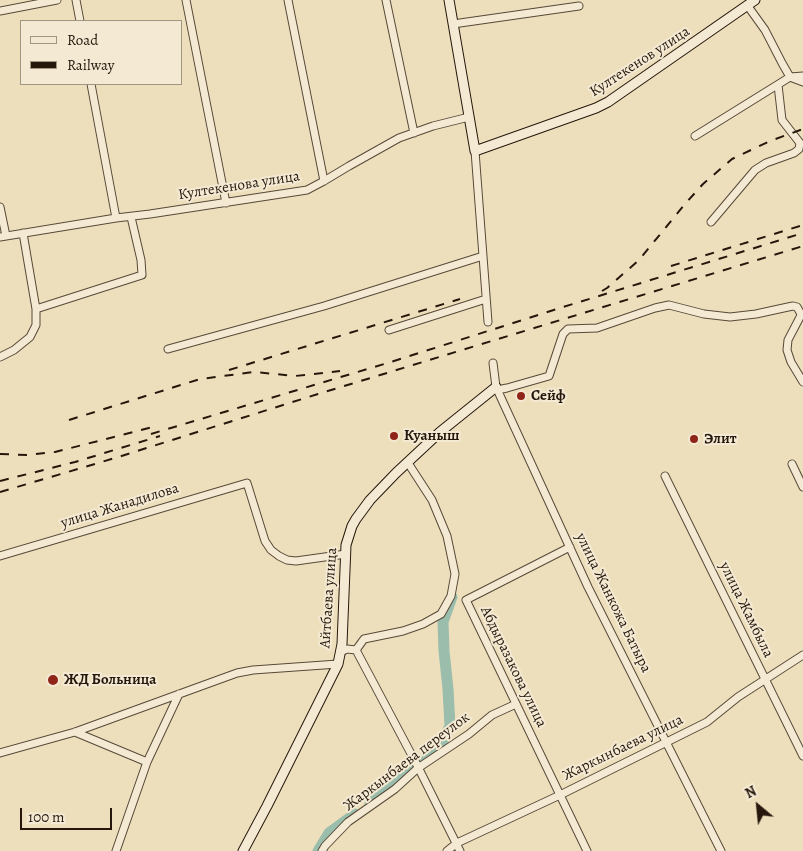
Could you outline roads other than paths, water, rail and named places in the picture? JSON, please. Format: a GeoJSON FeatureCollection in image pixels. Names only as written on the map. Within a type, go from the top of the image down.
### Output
{"type":"FeatureCollection","features":[{"type":"Feature","properties":{"kind":"street"},"geometry":{"type":"LineString","coordinates":[[0,11],[57,0]]}},
{"type":"Feature","properties":{"kind":"street"},"geometry":{"type":"LineString","coordinates":[[76,0],[80,20]]}},
{"type":"Feature","properties":{"kind":"street"},"geometry":{"type":"LineString","coordinates":[[186,0],[226,203]]}},
{"type":"Feature","properties":{"kind":"street"},"geometry":{"type":"LineString","coordinates":[[288,0],[324,182]]}},
{"type":"Feature","properties":{"kind":"street"},"geometry":{"type":"LineString","coordinates":[[386,0],[414,133]]}},
{"type":"Feature","properties":{"kind":"street"},"geometry":{"type":"LineString","coordinates":[[449,0],[475,151],[488,322]]}},
{"type":"Feature","properties":{"kind":"street"},"geometry":{"type":"LineString","coordinates":[[751,3],[790,77],[803,82]]}},
{"type":"Feature","properties":{"kind":"street","name":"Култекенов улица"},"geometry":{"type":"LineString","coordinates":[[475,151],[608,102],[751,3]]}},
{"type":"Feature","properties":{"kind":"street"},"geometry":{"type":"LineString","coordinates":[[453,24],[579,6]]}},
{"type":"Feature","properties":{"kind":"street"},"geometry":{"type":"LineString","coordinates":[[695,136],[790,77],[803,76]]}},
{"type":"Feature","properties":{"kind":"street"},"geometry":{"type":"LineString","coordinates":[[92,85],[116,218]]}},
{"type":"Feature","properties":{"kind":"street"},"geometry":{"type":"LineString","coordinates":[[711,222],[755,170],[766,163],[794,153],[799,149],[800,144],[782,120],[778,85]]}},
{"type":"Feature","properties":{"kind":"street","name":"Култекенова улица"},"geometry":{"type":"LineString","coordinates":[[3,237],[116,218],[307,190],[399,138],[433,126],[469,117]]}},
{"type":"Feature","properties":{"kind":"street"},"geometry":{"type":"LineString","coordinates":[[0,206],[3,237]]}},
{"type":"Feature","properties":{"kind":"street"},"geometry":{"type":"LineString","coordinates":[[36,309],[142,275],[141,260],[131,217]]}},
{"type":"Feature","properties":{"kind":"street"},"geometry":{"type":"LineString","coordinates":[[0,357],[14,350],[30,336],[36,325],[36,309],[23,233]]}},
{"type":"Feature","properties":{"kind":"street"},"geometry":{"type":"LineString","coordinates":[[168,349],[324,306],[483,256]]}},
{"type":"Feature","properties":{"kind":"street"},"geometry":{"type":"LineString","coordinates":[[389,330],[486,299]]}},
{"type":"Feature","properties":{"kind":"street"},"geometry":{"type":"LineString","coordinates":[[496,388],[508,388],[549,376],[563,334],[568,329],[597,328],[669,305],[704,314],[730,317],[756,314],[793,306],[797,307],[800,317],[788,340],[787,350],[791,362],[803,382]]}},
{"type":"Feature","properties":{"kind":"street","name":"улица Жанкожа Батыра"},"geometry":{"type":"LineString","coordinates":[[493,363],[496,388],[570,547],[721,851]]}},
{"type":"Feature","properties":{"kind":"street","name":"Айтбаева улица"},"geometry":{"type":"LineString","coordinates":[[243,851],[338,664],[342,644],[346,554],[348,537],[352,526],[361,510],[396,473],[440,432],[496,388]]}},
{"type":"Feature","properties":{"kind":"street"},"geometry":{"type":"LineString","coordinates":[[356,650],[364,639],[403,631],[429,621],[441,614],[451,596],[455,574],[447,536],[432,500],[408,463]]}},
{"type":"Feature","properties":{"kind":"street"},"geometry":{"type":"LineString","coordinates":[[792,464],[803,487]]}},
{"type":"Feature","properties":{"kind":"street","name":"улица Жамбыла"},"geometry":{"type":"LineString","coordinates":[[665,476],[803,756]]}},
{"type":"Feature","properties":{"kind":"street","name":"улица Жанадилова"},"geometry":{"type":"LineString","coordinates":[[0,556],[247,483],[265,541],[271,550],[279,556],[287,560],[296,561],[346,554]]}},
{"type":"Feature","properties":{"kind":"street","name":"Абдыразакова улица"},"geometry":{"type":"LineString","coordinates":[[570,547],[466,600],[587,851]]}},
{"type":"Feature","properties":{"kind":"street"},"geometry":{"type":"LineString","coordinates":[[340,652],[347,649],[356,650]]}},
{"type":"Feature","properties":{"kind":"street"},"geometry":{"type":"LineString","coordinates":[[356,650],[460,851]]}},
{"type":"Feature","properties":{"kind":"street","name":"Жаркынбаева улица"},"geometry":{"type":"LineString","coordinates":[[447,851],[457,842],[560,795],[707,722],[738,697],[803,655]]}},
{"type":"Feature","properties":{"kind":"street"},"geometry":{"type":"LineString","coordinates":[[0,753],[75,732],[237,673],[338,664]]}},
{"type":"Feature","properties":{"kind":"street"},"geometry":{"type":"LineString","coordinates":[[116,851],[147,762],[179,694]]}},
{"type":"Feature","properties":{"kind":"street","name":"Жаркынбаева переулок"},"geometry":{"type":"LineString","coordinates":[[322,851],[348,822],[395,789],[418,768],[469,734],[492,715],[516,704]]}},
{"type":"Feature","properties":{"kind":"street"},"geometry":{"type":"LineString","coordinates":[[75,732],[147,762]]}},
{"type":"Feature","properties":{"kind":"waterway"},"geometry":{"type":"LineString","coordinates":[[370,803],[412,770],[443,740],[450,726],[443,622],[452,597]]}},
{"type":"Feature","properties":{"kind":"waterway"},"geometry":{"type":"LineString","coordinates":[[318,851],[329,833],[355,814]]}},
{"type":"Feature","properties":{"kind":"railway"},"geometry":{"type":"LineString","coordinates":[[602,291],[639,260],[703,184],[732,159],[770,141],[803,129]]}},
{"type":"Feature","properties":{"kind":"railway"},"geometry":{"type":"LineString","coordinates":[[671,266],[803,225]]}},
{"type":"Feature","properties":{"kind":"railway"},"geometry":{"type":"LineString","coordinates":[[151,434],[394,361],[803,233]]}},
{"type":"Feature","properties":{"kind":"railway"},"geometry":{"type":"LineString","coordinates":[[0,492],[803,246]]}},
{"type":"Feature","properties":{"kind":"railway"},"geometry":{"type":"LineString","coordinates":[[229,370],[460,299]]}},
{"type":"Feature","properties":{"kind":"railway"},"geometry":{"type":"LineString","coordinates":[[69,420],[200,379],[254,372],[295,376],[340,371]]}},
{"type":"Feature","properties":{"kind":"railway"},"geometry":{"type":"LineString","coordinates":[[0,454],[27,455],[55,452],[157,426]]}},
{"type":"Feature","properties":{"kind":"railway"},"geometry":{"type":"LineString","coordinates":[[0,481],[75,462],[160,436]]}},
{"type":"Feature","properties":{"kind":"place","name":"Сейф"},"geometry":{"type":"Point","coordinates":[521,396]}},
{"type":"Feature","properties":{"kind":"place","name":"Куаныш"},"geometry":{"type":"Point","coordinates":[394,436]}},
{"type":"Feature","properties":{"kind":"place","name":"Элит"},"geometry":{"type":"Point","coordinates":[694,439]}},
{"type":"Feature","properties":{"kind":"place","name":"ЖД Больница"},"geometry":{"type":"Point","coordinates":[53,680]}}]}
